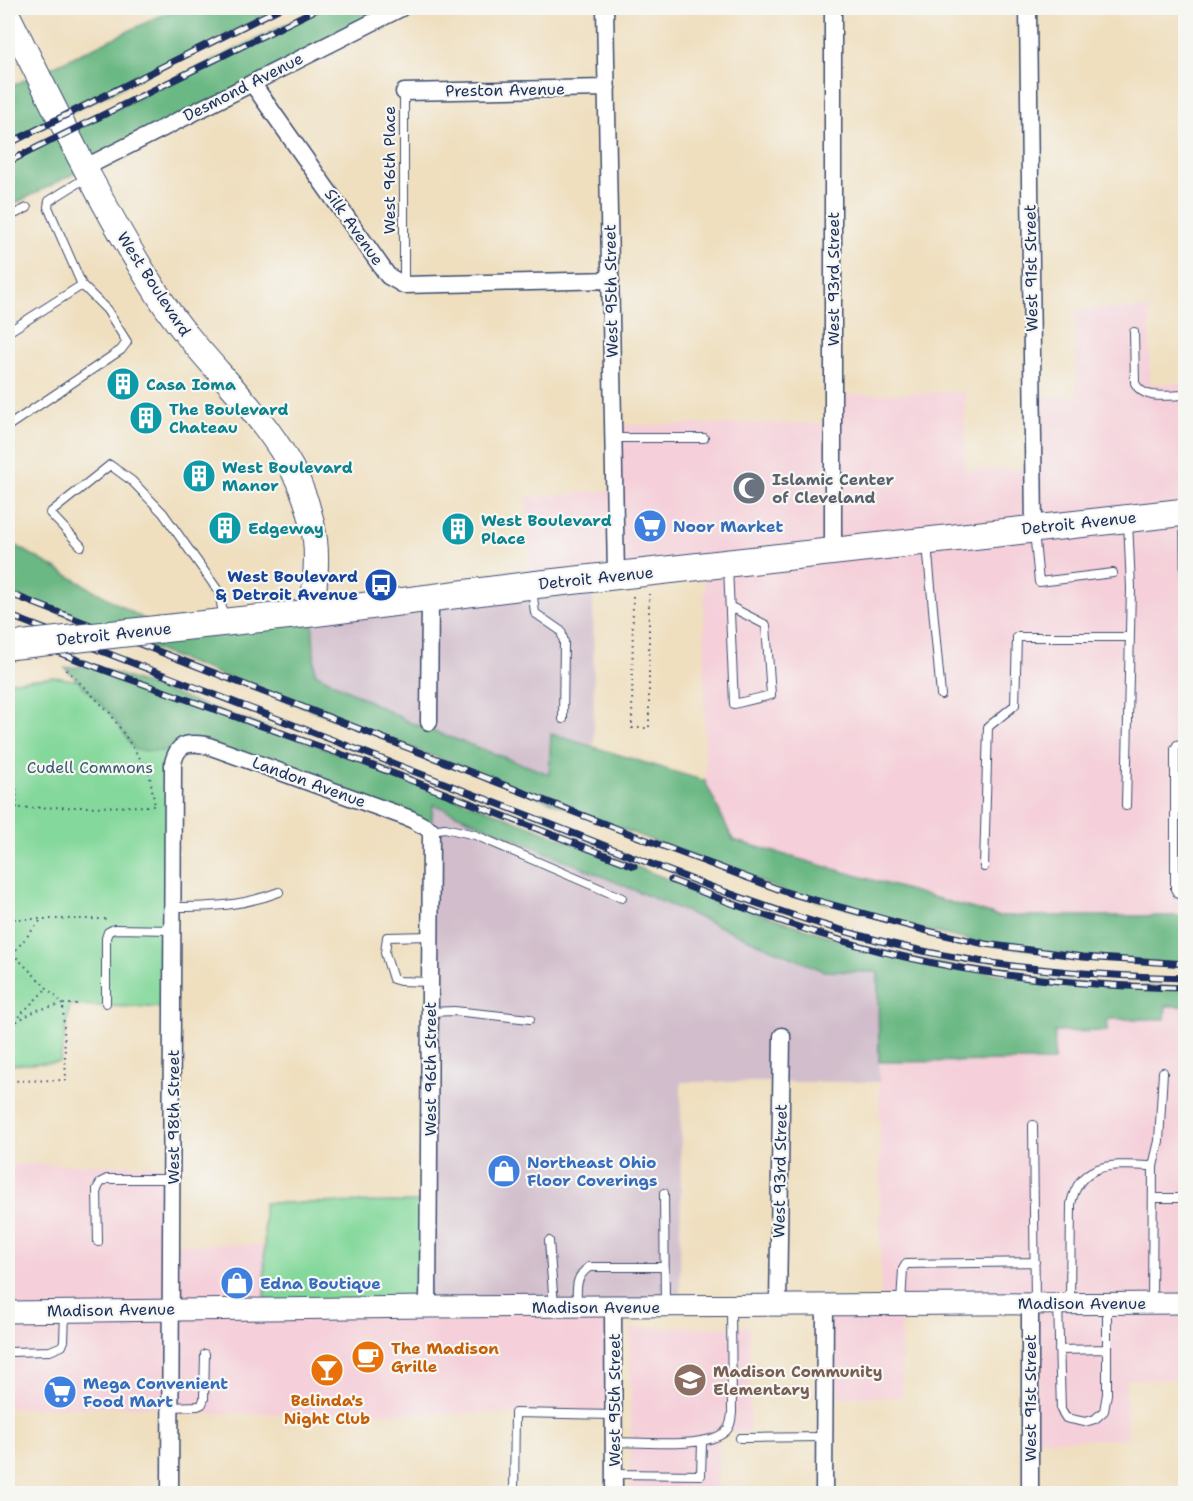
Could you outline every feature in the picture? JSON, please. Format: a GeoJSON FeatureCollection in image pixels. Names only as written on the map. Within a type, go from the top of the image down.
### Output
{"type":"FeatureCollection","features":[{"type":"Feature","properties":{"kind":"main road","name":"West Boulevard"},"geometry":{"type":"LineString","coordinates":[[8,15],[107,210],[170,313],[196,348],[262,420],[296,478],[309,512],[315,542],[312,613]]}},
{"type":"Feature","properties":{"kind":"main road","name":"Detroit Avenue"},"geometry":{"type":"LineString","coordinates":[[8,646],[312,613],[532,585],[624,584],[727,564],[1185,512]]}},
{"type":"Feature","properties":{"kind":"street","name":"Desmond Avenue"},"geometry":{"type":"LineString","coordinates":[[88,171],[252,83],[401,8]]}},
{"type":"Feature","properties":{"kind":"street","name":"West 95th Street"},"geometry":{"type":"LineString","coordinates":[[605,8],[614,438],[624,584]]}},
{"type":"Feature","properties":{"kind":"street","name":"West 93rd Street"},"geometry":{"type":"LineString","coordinates":[[832,8],[833,551]]}},
{"type":"Feature","properties":{"kind":"street","name":"West 91st Street"},"geometry":{"type":"LineString","coordinates":[[1028,8],[1034,528]]}},
{"type":"Feature","properties":{"kind":"street","name":"Silk Avenue"},"geometry":{"type":"LineString","coordinates":[[252,83],[388,276],[404,285]]}},
{"type":"Feature","properties":{"kind":"street","name":"Preston Avenue"},"geometry":{"type":"LineString","coordinates":[[404,92],[607,88]]}},
{"type":"Feature","properties":{"kind":"street"},"geometry":{"type":"LineString","coordinates":[[404,285],[611,280]]}},
{"type":"Feature","properties":{"kind":"street"},"geometry":{"type":"LineString","coordinates":[[429,722],[430,597]]}},
{"type":"Feature","properties":{"kind":"street","name":"Landon Avenue"},"geometry":{"type":"LineString","coordinates":[[184,745],[194,743],[206,745],[411,819],[431,830]]}},
{"type":"Feature","properties":{"kind":"street","name":"West 98th Street"},"geometry":{"type":"LineString","coordinates":[[170,1494],[173,763],[176,752],[184,745]]}},
{"type":"Feature","properties":{"kind":"street","name":"West 96th Street"},"geometry":{"type":"LineString","coordinates":[[428,1307],[431,830]]}},
{"type":"Feature","properties":{"kind":"street","name":"West 93rd Street"},"geometry":{"type":"LineString","coordinates":[[778,1306],[782,1036]]}},
{"type":"Feature","properties":{"kind":"street","name":"West 91st Street"},"geometry":{"type":"LineString","coordinates":[[1030,1494],[1033,1303]]}},
{"type":"Feature","properties":{"kind":"street","name":"Madison Avenue"},"geometry":{"type":"LineString","coordinates":[[8,1312],[1185,1303]]}},
{"type":"Feature","properties":{"kind":"street"},"geometry":{"type":"LineString","coordinates":[[824,1494],[825,1306]]}},
{"type":"Feature","properties":{"kind":"street","name":"West 95th Street"},"geometry":{"type":"LineString","coordinates":[[614,1307],[614,1494]]}},
{"type":"Feature","properties":{"kind":"lane","name":"West 96th Place"},"geometry":{"type":"LineString","coordinates":[[404,92],[404,285]]}},
{"type":"Feature","properties":{"kind":"lane"},"geometry":{"type":"LineString","coordinates":[[8,426],[121,350],[127,342],[107,309],[82,285],[48,207],[49,201],[88,171]]}},
{"type":"Feature","properties":{"kind":"lane"},"geometry":{"type":"LineString","coordinates":[[8,217],[27,208]]}},
{"type":"Feature","properties":{"kind":"lane"},"geometry":{"type":"LineString","coordinates":[[8,332],[82,285]]}},
{"type":"Feature","properties":{"kind":"lane"},"geometry":{"type":"LineString","coordinates":[[1134,332],[1138,389],[1146,394],[1185,395]]}},
{"type":"Feature","properties":{"kind":"lane"},"geometry":{"type":"LineString","coordinates":[[614,438],[704,438]]}},
{"type":"Feature","properties":{"kind":"lane"},"geometry":{"type":"LineString","coordinates":[[81,546],[50,513],[110,465],[132,481],[163,513],[219,592],[224,622]]}},
{"type":"Feature","properties":{"kind":"lane"},"geometry":{"type":"LineString","coordinates":[[1185,512],[1185,592]]}},
{"type":"Feature","properties":{"kind":"lane"},"geometry":{"type":"LineString","coordinates":[[1126,806],[1131,588],[1127,518]]}},
{"type":"Feature","properties":{"kind":"lane"},"geometry":{"type":"LineString","coordinates":[[1034,528],[1039,582],[1113,573]]}},
{"type":"Feature","properties":{"kind":"lane"},"geometry":{"type":"LineString","coordinates":[[926,540],[941,695]]}},
{"type":"Feature","properties":{"kind":"lane"},"geometry":{"type":"LineString","coordinates":[[727,564],[731,607],[734,704],[771,695],[766,624],[731,607]]}},
{"type":"Feature","properties":{"kind":"lane"},"geometry":{"type":"LineString","coordinates":[[532,585],[535,613],[561,631],[564,642],[563,719]]}},
{"type":"Feature","properties":{"kind":"lane"},"geometry":{"type":"LineString","coordinates":[[984,867],[988,727],[1015,705],[1017,637],[1130,637]]}},
{"type":"Feature","properties":{"kind":"lane"},"geometry":{"type":"LineString","coordinates":[[1185,743],[1177,745],[1174,749],[1175,889],[1185,898]]}},
{"type":"Feature","properties":{"kind":"lane"},"geometry":{"type":"LineString","coordinates":[[431,830],[445,828],[475,835],[622,898]]}},
{"type":"Feature","properties":{"kind":"lane"},"geometry":{"type":"LineString","coordinates":[[173,907],[233,905],[257,901],[279,892]]}},
{"type":"Feature","properties":{"kind":"lane"},"geometry":{"type":"LineString","coordinates":[[106,1003],[106,938],[108,932],[114,929],[173,930]]}},
{"type":"Feature","properties":{"kind":"lane"},"geometry":{"type":"LineString","coordinates":[[430,936],[387,937],[385,953],[393,979],[430,982]]}},
{"type":"Feature","properties":{"kind":"lane"},"geometry":{"type":"LineString","coordinates":[[430,1012],[454,1011],[530,1019]]}},
{"type":"Feature","properties":{"kind":"lane"},"geometry":{"type":"LineString","coordinates":[[1152,1303],[1153,1166],[1159,1141],[1163,1072]]}},
{"type":"Feature","properties":{"kind":"lane"},"geometry":{"type":"LineString","coordinates":[[1033,1125],[1035,1262],[1033,1303]]}},
{"type":"Feature","properties":{"kind":"lane"},"geometry":{"type":"LineString","coordinates":[[1107,1303],[1107,1394],[1104,1411],[1095,1419],[1085,1422],[1066,1418],[1061,1410],[1059,1350],[1073,1191],[1090,1171],[1103,1167],[1153,1166]]}},
{"type":"Feature","properties":{"kind":"lane"},"geometry":{"type":"LineString","coordinates":[[98,1242],[97,1189],[101,1182],[107,1179],[172,1179]]}},
{"type":"Feature","properties":{"kind":"lane"},"geometry":{"type":"LineString","coordinates":[[664,1193],[665,1307]]}},
{"type":"Feature","properties":{"kind":"lane"},"geometry":{"type":"LineString","coordinates":[[1153,1195],[1185,1198]]}},
{"type":"Feature","properties":{"kind":"lane"},"geometry":{"type":"LineString","coordinates":[[549,1241],[554,1307]]}},
{"type":"Feature","properties":{"kind":"lane"},"geometry":{"type":"LineString","coordinates":[[901,1305],[903,1269],[906,1263],[1035,1262]]}},
{"type":"Feature","properties":{"kind":"lane"},"geometry":{"type":"LineString","coordinates":[[577,1307],[577,1285],[581,1273],[589,1267],[664,1267]]}},
{"type":"Feature","properties":{"kind":"lane"},"geometry":{"type":"LineString","coordinates":[[614,1442],[702,1443],[723,1434],[731,1423],[731,1306]]}},
{"type":"Feature","properties":{"kind":"lane"},"geometry":{"type":"LineString","coordinates":[[8,1352],[50,1351],[62,1346],[65,1311]]}},
{"type":"Feature","properties":{"kind":"lane"},"geometry":{"type":"LineString","coordinates":[[1059,1350],[1107,1349]]}},
{"type":"Feature","properties":{"kind":"lane"},"geometry":{"type":"LineString","coordinates":[[171,1407],[202,1404],[205,1353]]}},
{"type":"Feature","properties":{"kind":"lane"},"geometry":{"type":"LineString","coordinates":[[514,1494],[515,1413],[614,1415]]}},
{"type":"Feature","properties":{"kind":"lane"},"geometry":{"type":"LineString","coordinates":[[740,1438],[824,1437]]}},
{"type":"Feature","properties":{"kind":"lane"},"geometry":{"type":"LineString","coordinates":[[614,1474],[701,1475],[702,1443]]}},
{"type":"Feature","properties":{"kind":"path"},"geometry":{"type":"LineString","coordinates":[[624,584],[632,728],[649,728],[649,591]]}},
{"type":"Feature","properties":{"kind":"path"},"geometry":{"type":"LineString","coordinates":[[8,808],[155,806],[149,772],[110,713],[65,668]]}},
{"type":"Feature","properties":{"kind":"path"},"geometry":{"type":"LineString","coordinates":[[8,773],[16,786],[17,808]]}},
{"type":"Feature","properties":{"kind":"path"},"geometry":{"type":"LineString","coordinates":[[8,919],[110,919]]}},
{"type":"Feature","properties":{"kind":"path"},"geometry":{"type":"LineString","coordinates":[[8,958],[42,919]]}},
{"type":"Feature","properties":{"kind":"path"},"geometry":{"type":"LineString","coordinates":[[8,949],[63,1004],[66,1080],[8,1081]]}},
{"type":"Feature","properties":{"kind":"path"},"geometry":{"type":"LineString","coordinates":[[8,1036],[12,1024],[47,988]]}},
{"type":"Feature","properties":{"kind":"path"},"geometry":{"type":"LineString","coordinates":[[8,1027],[37,1010],[63,1004],[78,1004]]}},
{"type":"Feature","properties":{"kind":"shaded area"},"geometry":{"type":"Polygon","coordinates":[[[1076,309],[1150,309],[1150,384],[1185,383],[1185,916],[998,916],[733,840],[705,781],[704,567],[532,585],[526,498],[614,490],[613,425],[832,423],[833,395],[965,392],[965,470],[1033,469],[1032,397],[1076,396],[1076,309]]]}},
{"type":"Feature","properties":{"kind":"shaded area"},"geometry":{"type":"Polygon","coordinates":[[[593,578],[594,747],[551,734],[550,774],[411,723],[315,673],[312,613],[593,578]]]}},
{"type":"Feature","properties":{"kind":"shaded area"},"geometry":{"type":"Polygon","coordinates":[[[433,804],[824,971],[879,972],[879,1082],[681,1082],[680,1307],[428,1307],[433,804]]]}},
{"type":"Feature","properties":{"kind":"shaded area"},"geometry":{"type":"Polygon","coordinates":[[[1166,1006],[1185,1006],[1185,1379],[1126,1380],[1127,1439],[1030,1440],[1030,1303],[901,1306],[902,1397],[825,1397],[825,1306],[881,1305],[879,1062],[1054,1061],[1054,1032],[1107,1031],[1108,1019],[1165,1019],[1166,1006]]]}},
{"type":"Feature","properties":{"kind":"shaded area"},"geometry":{"type":"Polygon","coordinates":[[[8,1164],[173,1165],[172,1244],[265,1245],[265,1308],[613,1307],[614,1415],[171,1414],[170,1407],[8,1408],[8,1164]]]}},
{"type":"Feature","properties":{"kind":"shaded area","name":"Madison Community Elementary"},"geometry":{"type":"Polygon","coordinates":[[[750,1327],[750,1432],[720,1432],[718,1437],[718,1493],[631,1493],[630,1328],[750,1327]]]}},
{"type":"Feature","properties":{"kind":"green space"},"geometry":{"type":"Polygon","coordinates":[[[177,8],[280,8],[8,144],[8,88],[177,8]]]}},
{"type":"Feature","properties":{"kind":"green space"},"geometry":{"type":"Polygon","coordinates":[[[319,8],[401,8],[8,207],[8,162],[319,8]]]}},
{"type":"Feature","properties":{"kind":"green space"},"geometry":{"type":"Polygon","coordinates":[[[8,541],[161,629],[312,613],[315,673],[411,723],[549,774],[551,734],[705,781],[733,840],[998,916],[1185,916],[1185,964],[1083,957],[985,944],[928,931],[786,892],[8,593],[8,541]]]}},
{"type":"Feature","properties":{"kind":"green space"},"geometry":{"type":"Polygon","coordinates":[[[92,665],[366,763],[738,906],[840,940],[904,957],[998,974],[1096,985],[1185,988],[1185,1006],[1166,1006],[1165,1019],[1108,1019],[1107,1031],[1055,1032],[1054,1061],[879,1062],[878,972],[824,971],[433,804],[431,830],[206,745],[176,752],[135,750],[110,713],[65,668],[92,665]]]}},
{"type":"Feature","properties":{"kind":"green space","name":"Cudell Commons"},"geometry":{"type":"Polygon","coordinates":[[[54,677],[131,689],[176,752],[173,1008],[70,1005],[60,1062],[8,1065],[8,682],[54,677]]]}},
{"type":"Feature","properties":{"kind":"green space"},"geometry":{"type":"Polygon","coordinates":[[[429,1202],[428,1307],[265,1309],[264,1203],[429,1202]]]}},
{"type":"Feature","properties":{"kind":"railway"},"geometry":{"type":"LineString","coordinates":[[8,144],[280,8]]}},
{"type":"Feature","properties":{"kind":"railway"},"geometry":{"type":"LineString","coordinates":[[8,162],[319,8]]}},
{"type":"Feature","properties":{"kind":"railway"},"geometry":{"type":"LineString","coordinates":[[8,593],[786,892],[928,931],[985,944],[1083,957],[1186,964]]}},
{"type":"Feature","properties":{"kind":"railway"},"geometry":{"type":"LineString","coordinates":[[8,615],[685,877],[828,926],[915,949],[991,963],[1069,972],[1186,978]]}},
{"type":"Feature","properties":{"kind":"railway"},"geometry":{"type":"LineString","coordinates":[[8,633],[104,670],[366,763],[634,866]]}},
{"type":"Feature","properties":{"kind":"railway"},"geometry":{"type":"LineString","coordinates":[[671,880],[816,933],[905,957],[1044,980],[1186,988]]}},
{"type":"Feature","properties":{"kind":"place","name":"Casa Ioma"},"geometry":{"type":"Point","coordinates":[123,384]}},
{"type":"Feature","properties":{"kind":"place","name":"The Boulevard Chateau"},"geometry":{"type":"Point","coordinates":[146,418]}},
{"type":"Feature","properties":{"kind":"place","name":"West Boulevard Manor"},"geometry":{"type":"Point","coordinates":[199,476]}},
{"type":"Feature","properties":{"kind":"place","name":"Islamic Center of Cleveland"},"geometry":{"type":"Point","coordinates":[749,488]}},
{"type":"Feature","properties":{"kind":"place","name":"Noor Market"},"geometry":{"type":"Point","coordinates":[650,526]}},
{"type":"Feature","properties":{"kind":"place","name":"Edgeway"},"geometry":{"type":"Point","coordinates":[225,528]}},
{"type":"Feature","properties":{"kind":"place","name":"West Boulevard Place"},"geometry":{"type":"Point","coordinates":[458,529]}},
{"type":"Feature","properties":{"kind":"place","name":"West Boulevard & Detroit Avenue"},"geometry":{"type":"Point","coordinates":[381,585]}},
{"type":"Feature","properties":{"kind":"place","name":"Northeast Ohio Floor Coverings"},"geometry":{"type":"Point","coordinates":[504,1171]}},
{"type":"Feature","properties":{"kind":"place","name":"Edna Boutique"},"geometry":{"type":"Point","coordinates":[237,1283]}},
{"type":"Feature","properties":{"kind":"place","name":"The Madison Grille"},"geometry":{"type":"Point","coordinates":[368,1357]}},
{"type":"Feature","properties":{"kind":"place","name":"Belinda's Night Club"},"geometry":{"type":"Point","coordinates":[327,1370]}},
{"type":"Feature","properties":{"kind":"place","name":"Madison Community Elementary"},"geometry":{"type":"Point","coordinates":[690,1380]}},
{"type":"Feature","properties":{"kind":"place","name":"Mega Convenient Food Mart"},"geometry":{"type":"Point","coordinates":[60,1392]}}]}
